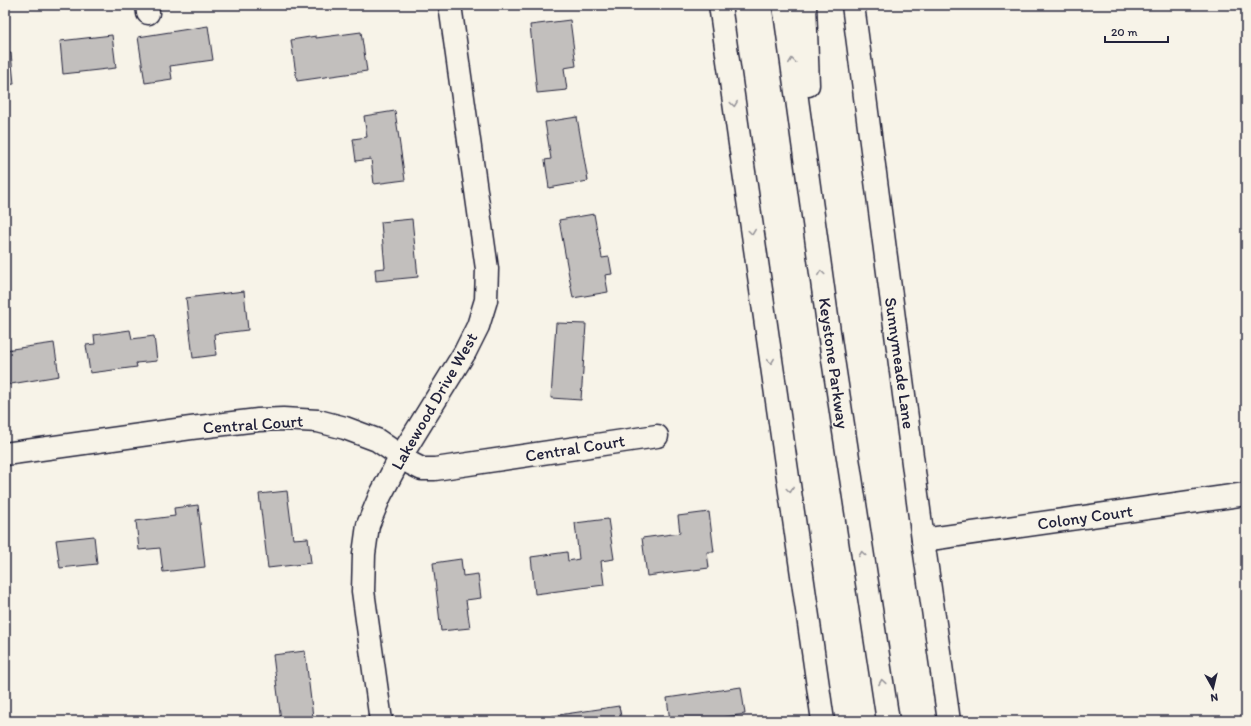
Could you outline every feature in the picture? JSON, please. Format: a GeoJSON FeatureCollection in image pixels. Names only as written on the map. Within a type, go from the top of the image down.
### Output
{"type":"FeatureCollection","features":[{"type":"Feature","properties":{"kind":"main road","name":"Lakewood Drive West"},"geometry":{"type":"LineString","coordinates":[[382,721],[363,591],[364,554],[368,525],[380,496],[401,456],[465,352],[478,326],[486,300],[487,269],[450,5]]}},
{"type":"Feature","properties":{"kind":"main road"},"geometry":{"type":"LineString","coordinates":[[711,5],[716,15],[728,65]]}},
{"type":"Feature","properties":{"kind":"main road"},"geometry":{"type":"LineString","coordinates":[[720,5],[823,721]]}},
{"type":"Feature","properties":{"kind":"main road","name":"Keystone Parkway"},"geometry":{"type":"LineString","coordinates":[[784,5],[833,362],[888,721]]}},
{"type":"Feature","properties":{"kind":"main road"},"geometry":{"type":"LineString","coordinates":[[804,5],[813,210]]}},
{"type":"Feature","properties":{"kind":"main road","name":"Sunnymeade Lane"},"geometry":{"type":"LineString","coordinates":[[853,5],[949,721]]}},
{"type":"Feature","properties":{"kind":"main road","name":"Central Court"},"geometry":{"type":"LineString","coordinates":[[5,454],[191,428],[258,420],[284,419],[318,421],[345,428],[377,440],[422,469],[434,469],[657,436]]}},
{"type":"Feature","properties":{"kind":"main road","name":"Colony Court"},"geometry":{"type":"LineString","coordinates":[[924,540],[1246,494]]}},
{"type":"Feature","properties":{"kind":"building"},"geometry":{"type":"Polygon","coordinates":[[[570,20],[576,66],[564,68],[567,90],[537,93],[530,25],[570,20]]]}},
{"type":"Feature","properties":{"kind":"building"},"geometry":{"type":"Polygon","coordinates":[[[208,26],[213,60],[170,66],[172,79],[145,83],[138,37],[208,26]]]}},
{"type":"Feature","properties":{"kind":"building"},"geometry":{"type":"Polygon","coordinates":[[[361,32],[367,71],[297,81],[291,40],[361,32]]]}},
{"type":"Feature","properties":{"kind":"building"},"geometry":{"type":"Polygon","coordinates":[[[112,35],[116,68],[63,74],[60,41],[112,35]]]}},
{"type":"Feature","properties":{"kind":"building"},"geometry":{"type":"Polygon","coordinates":[[[11,53],[14,84],[5,85],[5,54],[11,53]]]}},
{"type":"Feature","properties":{"kind":"building"},"geometry":{"type":"Polygon","coordinates":[[[395,111],[405,180],[374,184],[371,159],[356,161],[353,139],[367,137],[364,116],[395,111]]]}},
{"type":"Feature","properties":{"kind":"building"},"geometry":{"type":"Polygon","coordinates":[[[577,117],[588,181],[549,188],[545,160],[551,159],[545,122],[577,117]]]}},
{"type":"Feature","properties":{"kind":"building"},"geometry":{"type":"Polygon","coordinates":[[[594,214],[602,258],[609,257],[612,274],[605,275],[608,292],[573,298],[559,220],[594,214]]]}},
{"type":"Feature","properties":{"kind":"building"},"geometry":{"type":"Polygon","coordinates":[[[412,219],[418,277],[376,281],[375,269],[385,268],[381,222],[412,219]]]}},
{"type":"Feature","properties":{"kind":"building"},"geometry":{"type":"Polygon","coordinates":[[[244,291],[248,330],[214,334],[216,355],[193,358],[186,298],[244,291]]]}},
{"type":"Feature","properties":{"kind":"building"},"geometry":{"type":"Polygon","coordinates":[[[556,323],[586,324],[581,400],[551,398],[556,323]]]}},
{"type":"Feature","properties":{"kind":"building"},"geometry":{"type":"Polygon","coordinates":[[[130,330],[132,339],[154,336],[157,361],[136,363],[137,367],[90,373],[86,345],[95,344],[94,335],[130,330]]]}},
{"type":"Feature","properties":{"kind":"building"},"geometry":{"type":"Polygon","coordinates":[[[54,343],[59,376],[5,385],[5,350],[54,343]]]}},
{"type":"Feature","properties":{"kind":"building"},"geometry":{"type":"Polygon","coordinates":[[[287,491],[293,539],[308,538],[311,563],[268,568],[259,494],[287,491]]]}},
{"type":"Feature","properties":{"kind":"building"},"geometry":{"type":"Polygon","coordinates":[[[198,505],[205,567],[163,572],[160,548],[139,550],[136,521],[175,516],[174,508],[198,505]]]}},
{"type":"Feature","properties":{"kind":"building"},"geometry":{"type":"Polygon","coordinates":[[[709,512],[714,552],[707,552],[709,568],[647,576],[642,538],[680,533],[678,516],[709,512]]]}},
{"type":"Feature","properties":{"kind":"building"},"geometry":{"type":"Polygon","coordinates":[[[608,519],[614,559],[601,561],[604,585],[535,594],[531,557],[567,552],[568,561],[579,559],[575,523],[608,519]]]}},
{"type":"Feature","properties":{"kind":"building"},"geometry":{"type":"Polygon","coordinates":[[[94,536],[97,564],[60,568],[56,540],[94,536]]]}},
{"type":"Feature","properties":{"kind":"building"},"geometry":{"type":"Polygon","coordinates":[[[461,559],[463,576],[478,574],[481,598],[466,600],[470,628],[441,631],[433,563],[461,559]]]}},
{"type":"Feature","properties":{"kind":"building"},"geometry":{"type":"Polygon","coordinates":[[[305,651],[313,717],[281,721],[273,655],[305,651]]]}},
{"type":"Feature","properties":{"kind":"building"},"geometry":{"type":"Polygon","coordinates":[[[741,687],[745,714],[700,721],[670,721],[667,698],[741,687]]]}},
{"type":"Feature","properties":{"kind":"building"},"geometry":{"type":"Polygon","coordinates":[[[619,706],[622,721],[552,721],[552,716],[619,706]]]}},
{"type":"Feature","properties":{"kind":"building"},"geometry":{"type":"Polygon","coordinates":[[[5,709],[7,719],[17,717],[18,721],[5,721],[5,709]]]}}]}
